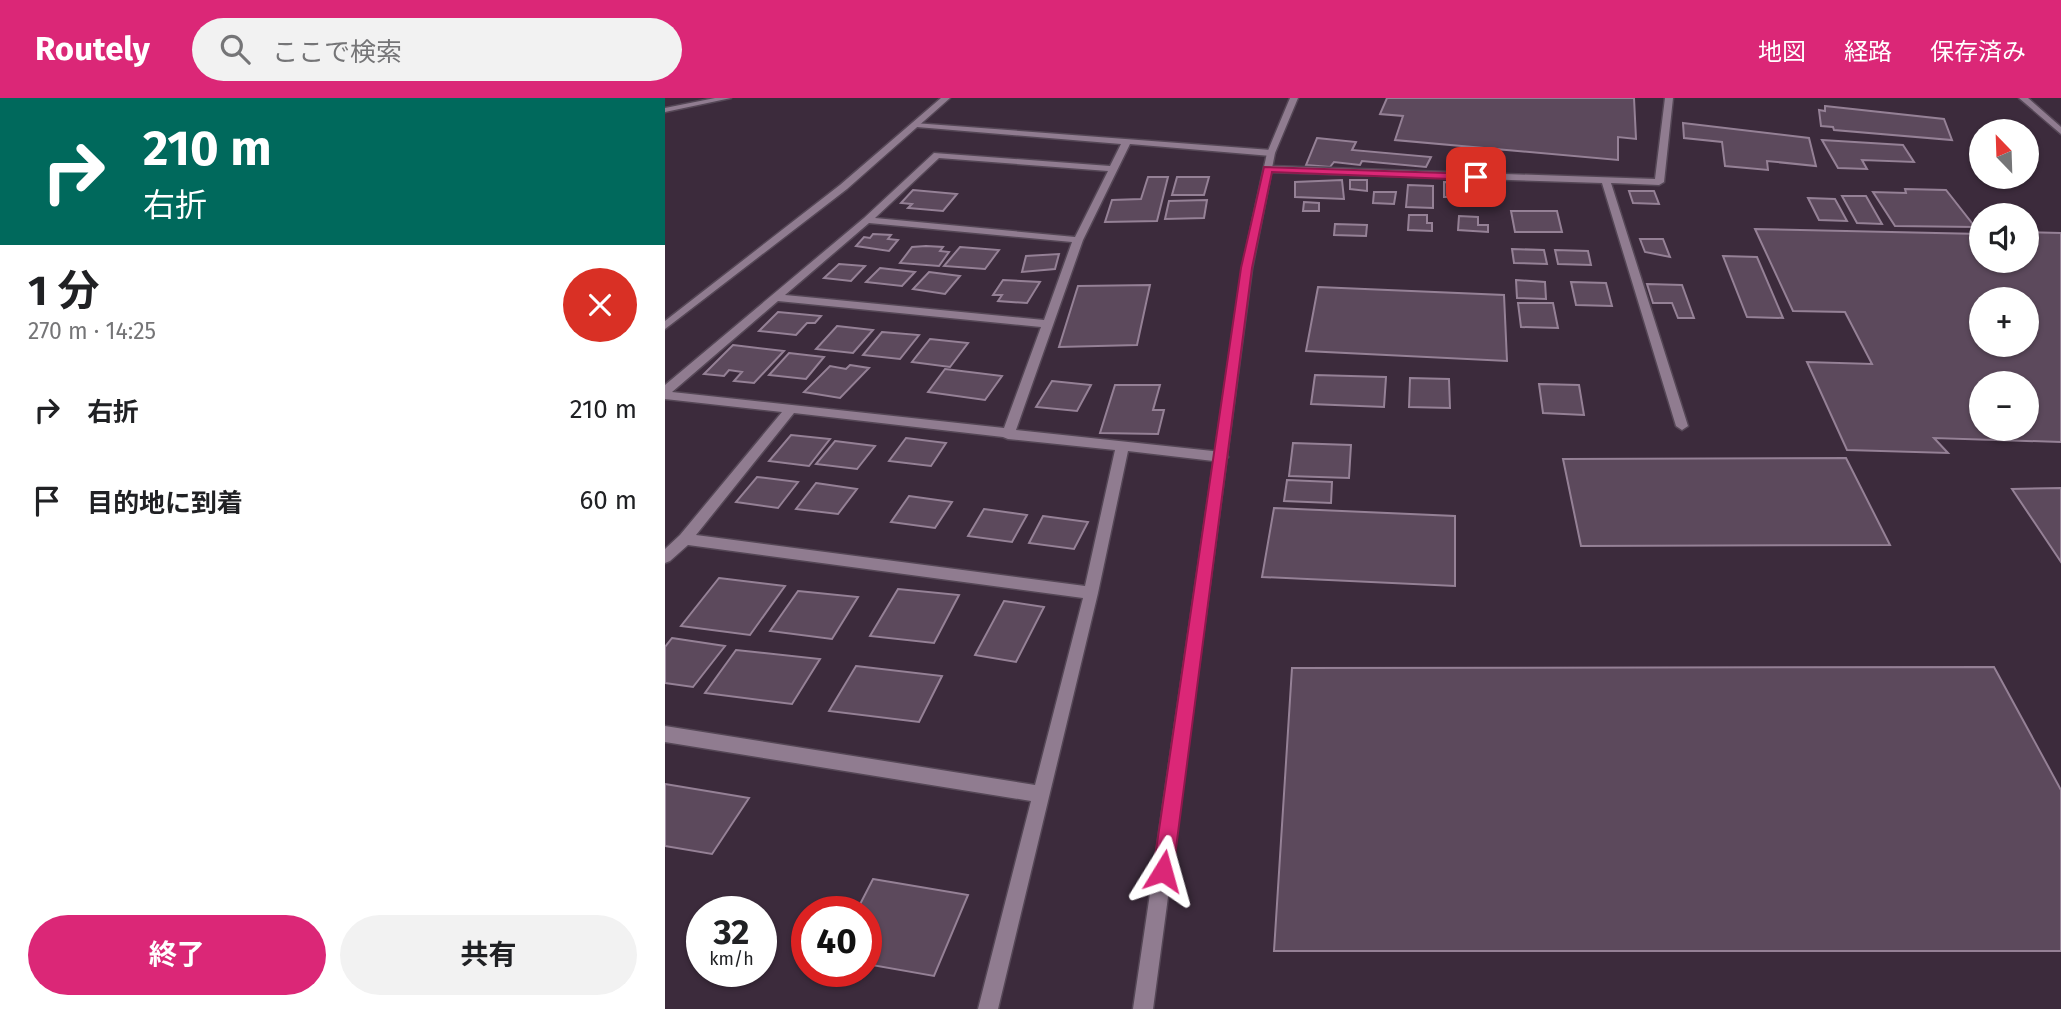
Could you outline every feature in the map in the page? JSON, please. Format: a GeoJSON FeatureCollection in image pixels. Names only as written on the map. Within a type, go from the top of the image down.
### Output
{"type":"FeatureCollection","features":[{"type":"Feature","properties":{"kind":"street"},"geometry":{"type":"LineString","coordinates":[[665,110],[727,98]]}},
{"type":"Feature","properties":{"kind":"street"},"geometry":{"type":"LineString","coordinates":[[665,326],[776,241],[946,98]]}},
{"type":"Feature","properties":{"kind":"street"},"geometry":{"type":"LineString","coordinates":[[1143,1009],[1247,268],[1271,153],[1294,98]]}},
{"type":"Feature","properties":{"kind":"street"},"geometry":{"type":"LineString","coordinates":[[1268,169],[1659,183],[1669,98]]}},
{"type":"Feature","properties":{"kind":"street"},"geometry":{"type":"LineString","coordinates":[[2023,98],[2061,131]]}},
{"type":"Feature","properties":{"kind":"street"},"geometry":{"type":"LineString","coordinates":[[917,125],[1271,153]]}},
{"type":"Feature","properties":{"kind":"street"},"geometry":{"type":"LineString","coordinates":[[1008,435],[1079,240],[1127,141]]}},
{"type":"Feature","properties":{"kind":"street"},"geometry":{"type":"LineString","coordinates":[[665,393],[867,220],[937,155],[1113,169]]}},
{"type":"Feature","properties":{"kind":"street"},"geometry":{"type":"LineString","coordinates":[[1607,181],[1682,426]]}},
{"type":"Feature","properties":{"kind":"street"},"geometry":{"type":"LineString","coordinates":[[867,220],[1079,240]]}},
{"type":"Feature","properties":{"kind":"street"},"geometry":{"type":"LineString","coordinates":[[775,298],[1049,324]]}},
{"type":"Feature","properties":{"kind":"street"},"geometry":{"type":"LineString","coordinates":[[665,393],[790,410],[1222,457]]}},
{"type":"Feature","properties":{"kind":"street"},"geometry":{"type":"LineString","coordinates":[[665,557],[685,539],[790,410]]}},
{"type":"Feature","properties":{"kind":"street"},"geometry":{"type":"LineString","coordinates":[[988,1009],[1091,593],[1122,447]]}},
{"type":"Feature","properties":{"kind":"street"},"geometry":{"type":"LineString","coordinates":[[685,539],[1091,593]]}},
{"type":"Feature","properties":{"kind":"street"},"geometry":{"type":"LineString","coordinates":[[665,734],[1041,794]]}},
{"type":"Feature","properties":{"kind":"building"},"geometry":{"type":"Polygon","coordinates":[[[1387,98],[1634,98],[1636,139],[1618,137],[1618,160],[1395,140],[1403,116],[1380,114],[1387,98]]]}},
{"type":"Feature","properties":{"kind":"building"},"geometry":{"type":"Polygon","coordinates":[[[1825,106],[1944,119],[1952,140],[1834,130],[1833,127],[1821,126],[1819,110],[1825,111],[1825,106]]]}},
{"type":"Feature","properties":{"kind":"building"},"geometry":{"type":"Polygon","coordinates":[[[1683,123],[1809,138],[1816,166],[1767,161],[1768,170],[1725,166],[1722,142],[1684,138],[1683,123]]]}},
{"type":"Feature","properties":{"kind":"building"},"geometry":{"type":"Polygon","coordinates":[[[1317,138],[1356,142],[1352,150],[1431,157],[1426,167],[1362,161],[1360,165],[1334,162],[1330,167],[1306,165],[1317,138]]]}},
{"type":"Feature","properties":{"kind":"building"},"geometry":{"type":"Polygon","coordinates":[[[1822,140],[1903,145],[1914,162],[1862,160],[1867,169],[1838,168],[1822,140]]]}},
{"type":"Feature","properties":{"kind":"building"},"geometry":{"type":"Polygon","coordinates":[[[1148,177],[1168,177],[1157,221],[1105,222],[1112,200],[1141,199],[1148,177]]]}},
{"type":"Feature","properties":{"kind":"building"},"geometry":{"type":"Polygon","coordinates":[[[1177,177],[1209,177],[1204,195],[1172,195],[1177,177]]]}},
{"type":"Feature","properties":{"kind":"building"},"geometry":{"type":"Polygon","coordinates":[[[1342,180],[1344,199],[1295,197],[1295,182],[1342,180]]]}},
{"type":"Feature","properties":{"kind":"building"},"geometry":{"type":"Polygon","coordinates":[[[1350,180],[1367,180],[1367,191],[1350,189],[1350,180]]]}},
{"type":"Feature","properties":{"kind":"building"},"geometry":{"type":"Polygon","coordinates":[[[1444,182],[1487,183],[1488,196],[1444,197],[1444,182]]]}},
{"type":"Feature","properties":{"kind":"building"},"geometry":{"type":"Polygon","coordinates":[[[1408,185],[1433,186],[1433,208],[1406,207],[1408,185]]]}},
{"type":"Feature","properties":{"kind":"building"},"geometry":{"type":"Polygon","coordinates":[[[1905,189],[1946,190],[1969,219],[1969,227],[1895,226],[1873,192],[1906,193],[1905,189]]]}},
{"type":"Feature","properties":{"kind":"building"},"geometry":{"type":"Polygon","coordinates":[[[913,190],[957,194],[943,211],[908,208],[912,204],[901,203],[913,190]]]}},
{"type":"Feature","properties":{"kind":"building"},"geometry":{"type":"Polygon","coordinates":[[[1629,191],[1654,191],[1659,204],[1633,203],[1629,191]]]}},
{"type":"Feature","properties":{"kind":"building"},"geometry":{"type":"Polygon","coordinates":[[[1374,192],[1396,192],[1394,204],[1373,203],[1374,192]]]}},
{"type":"Feature","properties":{"kind":"building"},"geometry":{"type":"Polygon","coordinates":[[[1842,196],[1866,196],[1882,224],[1857,223],[1842,196]]]}},
{"type":"Feature","properties":{"kind":"building"},"geometry":{"type":"Polygon","coordinates":[[[1808,198],[1835,199],[1847,221],[1819,220],[1808,198]]]}},
{"type":"Feature","properties":{"kind":"building"},"geometry":{"type":"Polygon","coordinates":[[[1207,200],[1204,218],[1165,219],[1169,201],[1207,200]]]}},
{"type":"Feature","properties":{"kind":"building"},"geometry":{"type":"Polygon","coordinates":[[[1304,202],[1319,203],[1319,211],[1303,211],[1304,202]]]}},
{"type":"Feature","properties":{"kind":"building"},"geometry":{"type":"Polygon","coordinates":[[[1511,211],[1557,211],[1562,232],[1515,232],[1511,211]]]}},
{"type":"Feature","properties":{"kind":"building"},"geometry":{"type":"Polygon","coordinates":[[[1409,215],[1427,215],[1427,223],[1432,223],[1432,231],[1408,230],[1409,215]]]}},
{"type":"Feature","properties":{"kind":"building"},"geometry":{"type":"Polygon","coordinates":[[[1459,216],[1478,217],[1478,225],[1488,225],[1488,232],[1458,230],[1459,216]]]}},
{"type":"Feature","properties":{"kind":"building"},"geometry":{"type":"Polygon","coordinates":[[[1335,224],[1367,225],[1366,236],[1334,235],[1335,224]]]}},
{"type":"Feature","properties":{"kind":"building"},"geometry":{"type":"Polygon","coordinates":[[[1755,229],[1969,234],[1969,273],[2039,273],[2039,232],[2061,233],[2061,442],[2029,441],[2039,441],[2039,371],[1969,371],[1969,439],[1934,438],[1948,453],[1847,450],[1807,362],[1872,364],[1845,312],[1793,311],[1755,229]]]}},
{"type":"Feature","properties":{"kind":"building"},"geometry":{"type":"Polygon","coordinates":[[[873,234],[891,235],[888,239],[898,240],[889,251],[856,246],[864,237],[870,238],[873,234]]]}},
{"type":"Feature","properties":{"kind":"building"},"geometry":{"type":"Polygon","coordinates":[[[1640,239],[1663,239],[1670,257],[1645,252],[1640,239]]]}},
{"type":"Feature","properties":{"kind":"building"},"geometry":{"type":"Polygon","coordinates":[[[912,247],[943,247],[940,251],[949,252],[939,266],[900,263],[912,247]]]}},
{"type":"Feature","properties":{"kind":"building"},"geometry":{"type":"Polygon","coordinates":[[[960,247],[999,250],[985,269],[944,266],[960,247]]]}},
{"type":"Feature","properties":{"kind":"building"},"geometry":{"type":"Polygon","coordinates":[[[1512,249],[1544,250],[1547,264],[1514,263],[1512,249]]]}},
{"type":"Feature","properties":{"kind":"building"},"geometry":{"type":"Polygon","coordinates":[[[1555,250],[1588,251],[1591,265],[1558,264],[1555,250]]]}},
{"type":"Feature","properties":{"kind":"building"},"geometry":{"type":"Polygon","coordinates":[[[1059,254],[1055,269],[1022,272],[1026,256],[1059,254]]]}},
{"type":"Feature","properties":{"kind":"building"},"geometry":{"type":"Polygon","coordinates":[[[1723,256],[1757,257],[1783,318],[1747,317],[1723,256]]]}},
{"type":"Feature","properties":{"kind":"building"},"geometry":{"type":"Polygon","coordinates":[[[839,264],[865,266],[851,281],[824,278],[839,264]]]}},
{"type":"Feature","properties":{"kind":"building"},"geometry":{"type":"Polygon","coordinates":[[[880,268],[915,272],[902,286],[866,282],[880,268]]]}},
{"type":"Feature","properties":{"kind":"building"},"geometry":{"type":"Polygon","coordinates":[[[929,272],[960,276],[945,294],[913,289],[929,272]]]}},
{"type":"Feature","properties":{"kind":"building"},"geometry":{"type":"Polygon","coordinates":[[[1003,280],[1040,282],[1027,303],[998,301],[1002,295],[993,295],[1003,280]]]}},
{"type":"Feature","properties":{"kind":"building"},"geometry":{"type":"Polygon","coordinates":[[[1516,280],[1545,282],[1546,299],[1517,298],[1516,280]]]}},
{"type":"Feature","properties":{"kind":"building"},"geometry":{"type":"Polygon","coordinates":[[[1571,282],[1606,283],[1612,306],[1576,305],[1571,282]]]}},
{"type":"Feature","properties":{"kind":"building"},"geometry":{"type":"Polygon","coordinates":[[[1647,284],[1682,285],[1694,318],[1678,318],[1672,303],[1653,303],[1647,284]]]}},
{"type":"Feature","properties":{"kind":"building"},"geometry":{"type":"Polygon","coordinates":[[[1150,285],[1137,345],[1059,347],[1078,286],[1150,285]]]}},
{"type":"Feature","properties":{"kind":"building"},"geometry":{"type":"Polygon","coordinates":[[[1318,287],[1504,295],[1507,361],[1306,351],[1318,287]]]}},
{"type":"Feature","properties":{"kind":"building"},"geometry":{"type":"Polygon","coordinates":[[[1518,303],[1553,303],[1558,328],[1521,327],[1518,303]]]}},
{"type":"Feature","properties":{"kind":"building"},"geometry":{"type":"Polygon","coordinates":[[[778,312],[821,316],[815,323],[807,323],[796,335],[759,331],[778,312]]]}},
{"type":"Feature","properties":{"kind":"building"},"geometry":{"type":"Polygon","coordinates":[[[837,326],[873,330],[853,353],[816,349],[837,326]]]}},
{"type":"Feature","properties":{"kind":"building"},"geometry":{"type":"Polygon","coordinates":[[[882,332],[919,335],[900,359],[863,355],[882,332]]]}},
{"type":"Feature","properties":{"kind":"building"},"geometry":{"type":"Polygon","coordinates":[[[930,339],[968,343],[950,367],[912,362],[930,339]]]}},
{"type":"Feature","properties":{"kind":"building"},"geometry":{"type":"Polygon","coordinates":[[[733,345],[784,351],[754,383],[734,381],[742,372],[729,370],[724,376],[704,374],[733,345]]]}},
{"type":"Feature","properties":{"kind":"building"},"geometry":{"type":"Polygon","coordinates":[[[789,353],[824,357],[806,379],[769,375],[789,353]]]}},
{"type":"Feature","properties":{"kind":"building"},"geometry":{"type":"Polygon","coordinates":[[[850,365],[869,368],[840,398],[804,392],[830,366],[846,369],[850,365]]]}},
{"type":"Feature","properties":{"kind":"building"},"geometry":{"type":"Polygon","coordinates":[[[945,369],[1002,376],[985,400],[928,392],[945,369]]]}},
{"type":"Feature","properties":{"kind":"building"},"geometry":{"type":"Polygon","coordinates":[[[1315,375],[1386,377],[1384,407],[1311,404],[1315,375]]]}},
{"type":"Feature","properties":{"kind":"building"},"geometry":{"type":"Polygon","coordinates":[[[1410,378],[1449,379],[1450,408],[1409,407],[1410,378]]]}},
{"type":"Feature","properties":{"kind":"building"},"geometry":{"type":"Polygon","coordinates":[[[1052,381],[1091,385],[1077,411],[1036,407],[1052,381]]]}},
{"type":"Feature","properties":{"kind":"building"},"geometry":{"type":"Polygon","coordinates":[[[1539,384],[1579,385],[1584,415],[1543,413],[1539,384]]]}},
{"type":"Feature","properties":{"kind":"building"},"geometry":{"type":"Polygon","coordinates":[[[1115,385],[1160,385],[1153,410],[1164,410],[1158,434],[1100,433],[1115,385]]]}},
{"type":"Feature","properties":{"kind":"building"},"geometry":{"type":"Polygon","coordinates":[[[791,435],[830,439],[809,466],[769,461],[791,435]]]}},
{"type":"Feature","properties":{"kind":"building"},"geometry":{"type":"Polygon","coordinates":[[[906,438],[946,443],[931,466],[889,461],[906,438]]]}},
{"type":"Feature","properties":{"kind":"building"},"geometry":{"type":"Polygon","coordinates":[[[835,441],[875,446],[857,469],[816,464],[835,441]]]}},
{"type":"Feature","properties":{"kind":"building"},"geometry":{"type":"Polygon","coordinates":[[[1293,443],[1351,445],[1349,478],[1289,476],[1293,443]]]}},
{"type":"Feature","properties":{"kind":"building"},"geometry":{"type":"Polygon","coordinates":[[[1846,458],[1890,545],[1581,546],[1563,459],[1846,458]]]}},
{"type":"Feature","properties":{"kind":"building"},"geometry":{"type":"Polygon","coordinates":[[[757,477],[798,482],[778,508],[736,502],[757,477]]]}},
{"type":"Feature","properties":{"kind":"building"},"geometry":{"type":"Polygon","coordinates":[[[1287,480],[1332,482],[1331,503],[1284,501],[1287,480]]]}},
{"type":"Feature","properties":{"kind":"building"},"geometry":{"type":"Polygon","coordinates":[[[816,483],[857,489],[838,514],[796,509],[816,483]]]}},
{"type":"Feature","properties":{"kind":"building"},"geometry":{"type":"Polygon","coordinates":[[[2061,488],[2061,562],[2012,489],[2061,488]]]}},
{"type":"Feature","properties":{"kind":"building"},"geometry":{"type":"Polygon","coordinates":[[[909,496],[952,502],[935,528],[891,522],[909,496]]]}},
{"type":"Feature","properties":{"kind":"building"},"geometry":{"type":"Polygon","coordinates":[[[1274,508],[1455,516],[1455,586],[1262,577],[1274,508]]]}},
{"type":"Feature","properties":{"kind":"building"},"geometry":{"type":"Polygon","coordinates":[[[984,509],[1027,515],[1012,542],[968,536],[984,509]]]}},
{"type":"Feature","properties":{"kind":"building"},"geometry":{"type":"Polygon","coordinates":[[[1043,516],[1088,522],[1074,549],[1029,543],[1043,516]]]}},
{"type":"Feature","properties":{"kind":"building"},"geometry":{"type":"Polygon","coordinates":[[[719,578],[785,586],[750,635],[681,626],[719,578]]]}},
{"type":"Feature","properties":{"kind":"building"},"geometry":{"type":"Polygon","coordinates":[[[898,589],[959,595],[934,643],[870,636],[898,589]]]}},
{"type":"Feature","properties":{"kind":"building"},"geometry":{"type":"Polygon","coordinates":[[[798,591],[858,597],[832,639],[770,631],[798,591]]]}},
{"type":"Feature","properties":{"kind":"building"},"geometry":{"type":"Polygon","coordinates":[[[1004,601],[1044,607],[1016,662],[975,655],[1004,601]]]}},
{"type":"Feature","properties":{"kind":"building"},"geometry":{"type":"Polygon","coordinates":[[[672,638],[725,646],[693,687],[665,683],[665,647],[672,638]]]}},
{"type":"Feature","properties":{"kind":"building"},"geometry":{"type":"Polygon","coordinates":[[[736,650],[820,659],[792,704],[705,693],[736,650]]]}},
{"type":"Feature","properties":{"kind":"building"},"geometry":{"type":"Polygon","coordinates":[[[856,666],[942,676],[919,722],[829,711],[856,666]]]}},
{"type":"Feature","properties":{"kind":"building"},"geometry":{"type":"Polygon","coordinates":[[[1994,667],[2061,790],[2061,951],[1274,951],[1292,668],[1994,667]]]}},
{"type":"Feature","properties":{"kind":"building"},"geometry":{"type":"Polygon","coordinates":[[[665,784],[749,798],[712,854],[665,846],[665,784]]]}},
{"type":"Feature","properties":{"kind":"building"},"geometry":{"type":"Polygon","coordinates":[[[873,879],[968,895],[934,976],[882,967],[882,896],[864,896],[873,879]]]}},
{"type":"Feature","properties":{"kind":"route"},"geometry":{"type":"LineString","coordinates":[[1163,871],[1247,268],[1268,169],[1476,177]]}}]}
